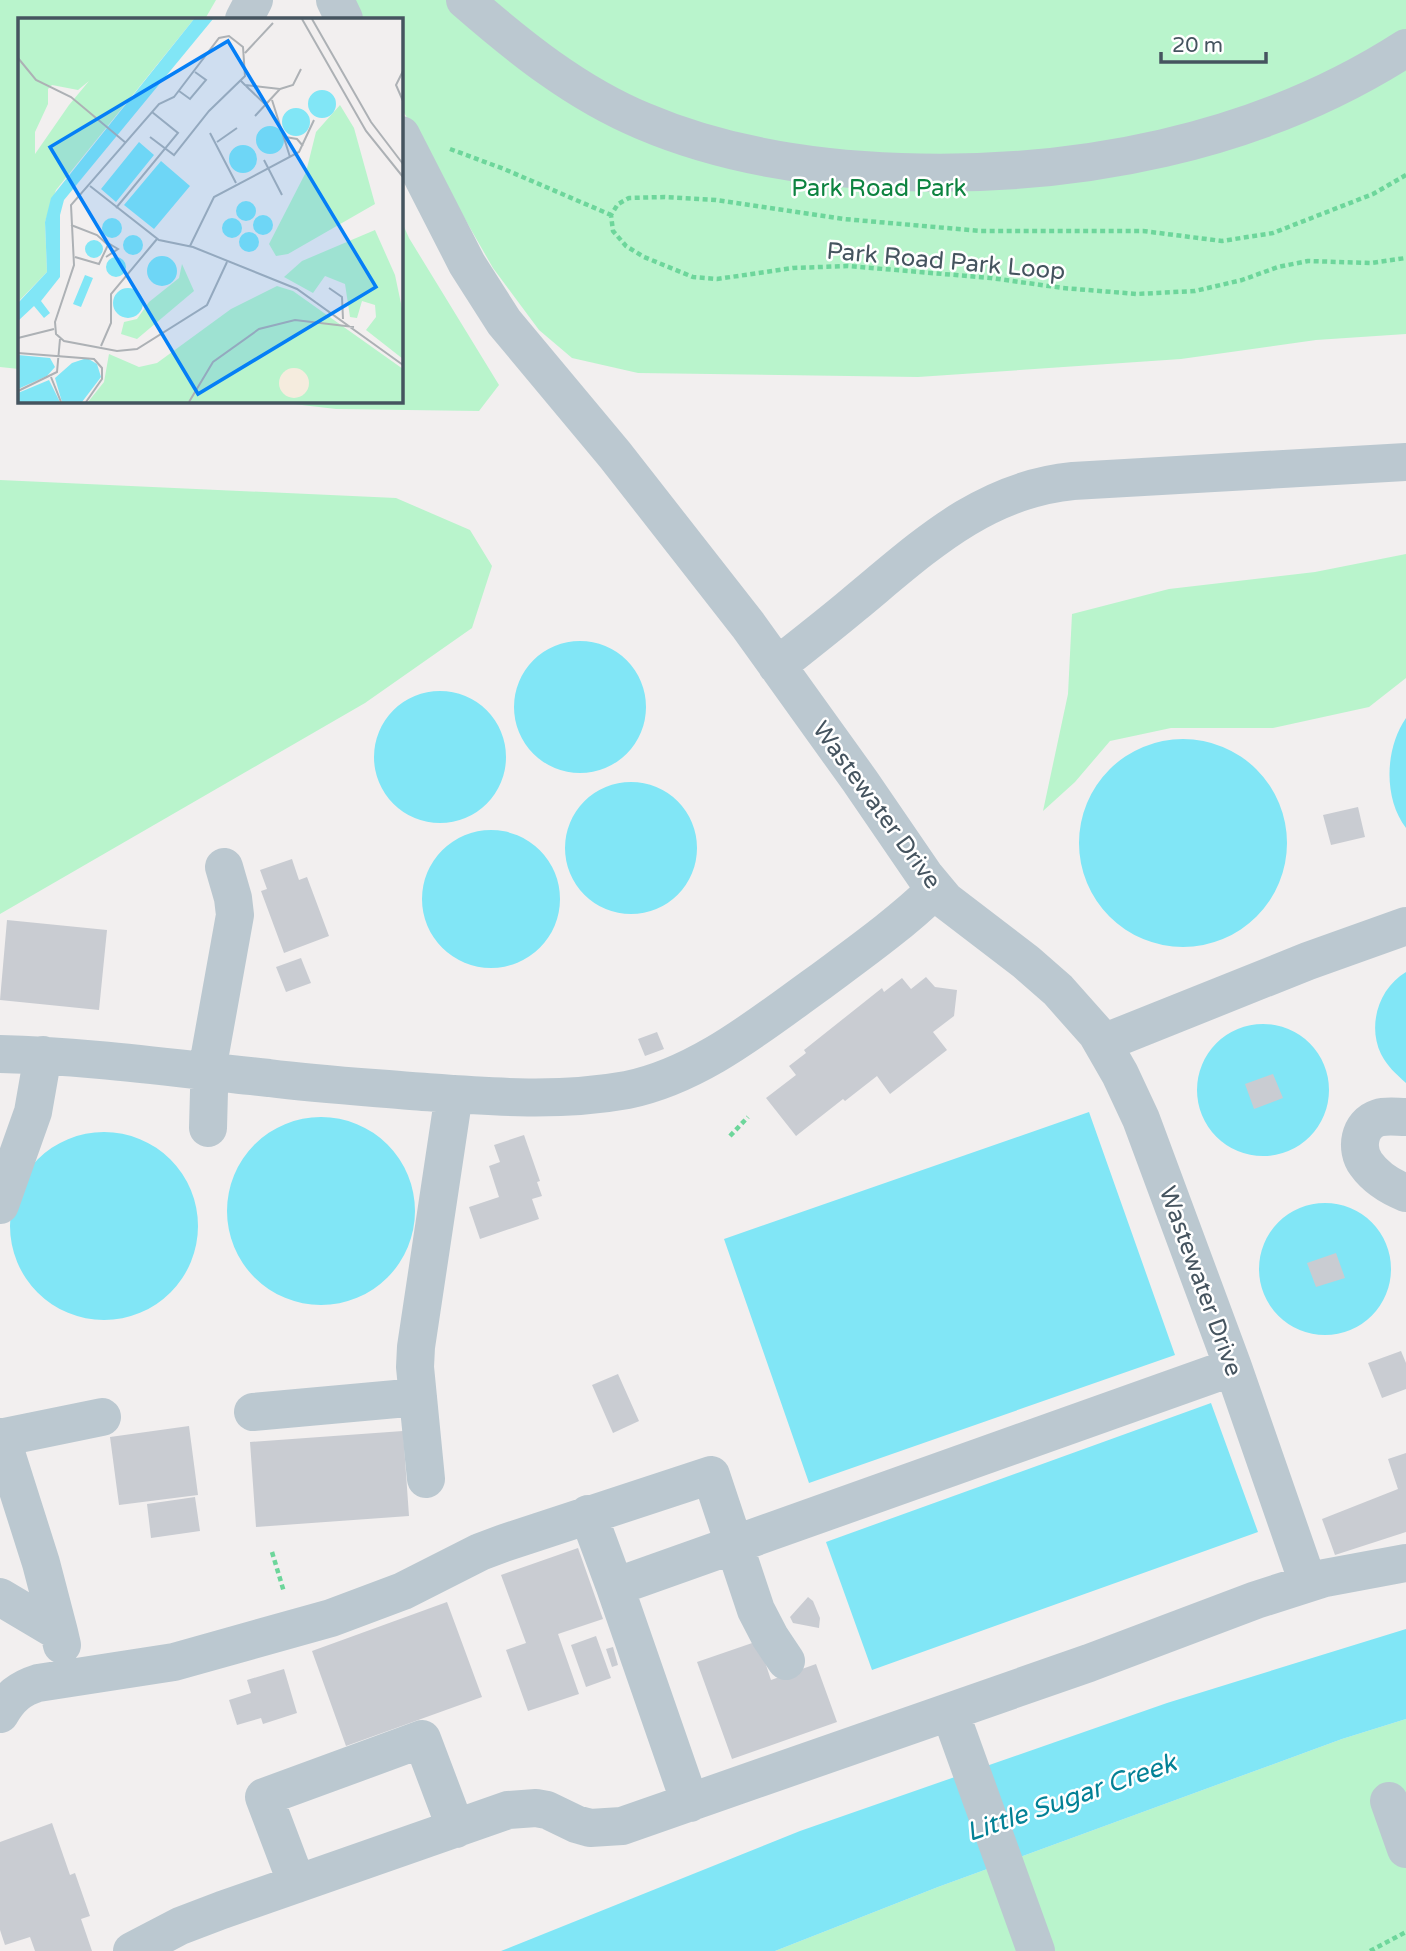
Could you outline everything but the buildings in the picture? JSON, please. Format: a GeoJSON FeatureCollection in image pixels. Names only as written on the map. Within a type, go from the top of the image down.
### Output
{"type":"FeatureCollection","features":[{"type":"Feature","properties":{"kind":"lane"},"geometry":{"type":"LineString","coordinates":[[245,18],[254,0]]}},
{"type":"Feature","properties":{"kind":"lane"},"geometry":{"type":"LineString","coordinates":[[335,0],[344,18]]}},
{"type":"Feature","properties":{"kind":"lane"},"geometry":{"type":"LineString","coordinates":[[465,0],[551,69],[586,92],[645,122],[730,150],[785,162],[869,171],[1012,171],[1111,159],[1164,148],[1278,113],[1369,72],[1406,48]]}},
{"type":"Feature","properties":{"kind":"lane","name":"Wastewater Drive"},"geometry":{"type":"LineString","coordinates":[[409,151],[467,264],[504,322],[615,455],[777,666],[935,890],[1058,990],[1082,1015],[1102,1044],[1120,1074],[1141,1119],[1233,1367],[1308,1583]]}},
{"type":"Feature","properties":{"kind":"lane"},"geometry":{"type":"LineString","coordinates":[[777,666],[942,533],[1015,493],[1043,484],[1073,481],[1406,462]]}},
{"type":"Feature","properties":{"kind":"lane"},"geometry":{"type":"LineString","coordinates":[[208,1128],[208,1071],[235,915],[224,867]]}},
{"type":"Feature","properties":{"kind":"lane"},"geometry":{"type":"LineString","coordinates":[[0,1054],[156,1064],[328,1084],[454,1094],[562,1097],[627,1090],[679,1072],[736,1042],[904,919],[935,890]]}},
{"type":"Feature","properties":{"kind":"lane"},"geometry":{"type":"LineString","coordinates":[[1102,1044],[1308,961],[1406,926]]}},
{"type":"Feature","properties":{"kind":"lane"},"geometry":{"type":"LineString","coordinates":[[2,1193],[33,1112],[43,1055]]}},
{"type":"Feature","properties":{"kind":"lane"},"geometry":{"type":"LineString","coordinates":[[426,1479],[415,1367],[416,1347],[454,1094]]}},
{"type":"Feature","properties":{"kind":"lane"},"geometry":{"type":"LineString","coordinates":[[1406,1117],[1379,1118],[1367,1125],[1360,1139],[1361,1153],[1366,1164],[1382,1181],[1406,1194]]}},
{"type":"Feature","properties":{"kind":"lane"},"geometry":{"type":"LineString","coordinates":[[615,1587],[1233,1367]]}},
{"type":"Feature","properties":{"kind":"lane"},"geometry":{"type":"LineString","coordinates":[[253,1412],[418,1397]]}},
{"type":"Feature","properties":{"kind":"lane"},"geometry":{"type":"LineString","coordinates":[[69,1678],[34,1537],[1,1437],[102,1418]]}},
{"type":"Feature","properties":{"kind":"lane"},"geometry":{"type":"LineString","coordinates":[[0,1714],[11,1697],[25,1687],[174,1661],[355,1610],[403,1591],[481,1552],[711,1475],[762,1623],[786,1661]]}},
{"type":"Feature","properties":{"kind":"lane"},"geometry":{"type":"LineString","coordinates":[[588,1514],[690,1803]]}},
{"type":"Feature","properties":{"kind":"lane"},"geometry":{"type":"LineString","coordinates":[[132,1951],[180,1926],[508,1810],[547,1810],[590,1828],[614,1827],[641,1821],[690,1803],[953,1721],[1256,1600],[1308,1583],[1406,1563]]}},
{"type":"Feature","properties":{"kind":"lane"},"geometry":{"type":"LineString","coordinates":[[0,1597],[59,1632]]}},
{"type":"Feature","properties":{"kind":"lane"},"geometry":{"type":"LineString","coordinates":[[953,1721],[1031,1937]]}},
{"type":"Feature","properties":{"kind":"lane"},"geometry":{"type":"LineString","coordinates":[[298,1884],[264,1797],[422,1740],[456,1829]]}},
{"type":"Feature","properties":{"kind":"lane"},"geometry":{"type":"LineString","coordinates":[[1389,1801],[1406,1849]]}},
{"type":"Feature","properties":{"kind":"path"},"geometry":{"type":"LineString","coordinates":[[409,151],[445,147],[611,215]]}},
{"type":"Feature","properties":{"kind":"path","name":"Park Road Park Loop"},"geometry":{"type":"LineString","coordinates":[[1406,175],[1373,194],[1273,233],[1222,241],[1143,231],[967,229],[844,219],[716,200],[655,197],[629,198],[618,204],[611,215],[613,231],[626,246],[644,257],[693,277],[717,279],[793,268],[848,266],[1137,294],[1195,291],[1308,261],[1371,263],[1406,258]]}},
{"type":"Feature","properties":{"kind":"path"},"geometry":{"type":"LineString","coordinates":[[730,1136],[748,1118]]}},
{"type":"Feature","properties":{"kind":"path"},"geometry":{"type":"LineString","coordinates":[[272,1552],[285,1596]]}},
{"type":"Feature","properties":{"kind":"path"},"geometry":{"type":"LineString","coordinates":[[1370,1951],[1406,1932]]}},
{"type":"Feature","properties":{"kind":"green space"},"geometry":{"type":"Polygon","coordinates":[[[0,0],[216,0],[206,18],[18,18],[18,369],[0,367],[0,0]]]}},
{"type":"Feature","properties":{"kind":"green space","name":"Park Road Park"},"geometry":{"type":"Polygon","coordinates":[[[352,0],[1406,0],[1406,334],[1316,340],[1181,359],[918,377],[638,373],[572,358],[539,330],[493,268],[402,109],[402,18],[361,18],[352,0]]]}},
{"type":"Feature","properties":{"kind":"green space"},"geometry":{"type":"Polygon","coordinates":[[[402,222],[499,385],[479,411],[336,409],[276,402],[402,402],[402,222]]]}},
{"type":"Feature","properties":{"kind":"green space"},"geometry":{"type":"Polygon","coordinates":[[[0,480],[396,498],[470,530],[492,566],[472,628],[365,703],[0,914],[0,480]]]}},
{"type":"Feature","properties":{"kind":"green space"},"geometry":{"type":"Polygon","coordinates":[[[1406,554],[1406,678],[1369,707],[1273,728],[1171,728],[1110,741],[1075,782],[1043,811],[1068,694],[1072,614],[1169,589],[1315,572],[1406,554]]]}},
{"type":"Feature","properties":{"kind":"green space"},"geometry":{"type":"Polygon","coordinates":[[[1406,1719],[1406,1951],[775,1951],[938,1887],[1342,1739],[1406,1719]]]}},
{"type":"Feature","properties":{"kind":"water"},"geometry":{"type":"Polygon","coordinates":[[[580,641],[605,646],[627,660],[641,682],[646,707],[641,732],[627,754],[605,768],[580,773],[555,768],[533,754],[519,732],[514,707],[519,682],[533,660],[555,646],[580,641]]]}},
{"type":"Feature","properties":{"kind":"water"},"geometry":{"type":"Polygon","coordinates":[[[440,691],[465,696],[487,710],[501,732],[506,757],[501,782],[487,804],[465,818],[440,823],[415,818],[393,804],[379,782],[374,757],[379,732],[393,710],[415,696],[440,691]]]}},
{"type":"Feature","properties":{"kind":"water"},"geometry":{"type":"Polygon","coordinates":[[[1406,718],[1406,828],[1393,802],[1390,773],[1394,744],[1406,718]]]}},
{"type":"Feature","properties":{"kind":"water"},"geometry":{"type":"Polygon","coordinates":[[[1183,739],[1223,747],[1241,756],[1257,769],[1270,785],[1279,803],[1287,843],[1279,883],[1270,901],[1257,917],[1241,930],[1223,939],[1183,947],[1143,939],[1125,930],[1109,917],[1096,901],[1087,883],[1079,843],[1087,803],[1096,785],[1109,769],[1125,756],[1143,747],[1183,739]]]}},
{"type":"Feature","properties":{"kind":"water"},"geometry":{"type":"Polygon","coordinates":[[[631,782],[656,787],[678,801],[692,823],[697,848],[692,873],[678,895],[656,909],[631,914],[606,909],[584,895],[570,873],[565,848],[570,823],[584,801],[606,787],[631,782]]]}},
{"type":"Feature","properties":{"kind":"water"},"geometry":{"type":"Polygon","coordinates":[[[491,830],[518,835],[540,850],[555,872],[560,899],[555,926],[540,948],[518,963],[491,968],[464,963],[442,948],[427,926],[422,899],[427,872],[442,850],[464,835],[491,830]]]}},
{"type":"Feature","properties":{"kind":"water"},"geometry":{"type":"Polygon","coordinates":[[[1406,972],[1406,1083],[1383,1058],[1375,1031],[1378,1008],[1383,997],[1389,987],[1406,972]]]}},
{"type":"Feature","properties":{"kind":"water"},"geometry":{"type":"Polygon","coordinates":[[[1263,1024],[1288,1029],[1310,1043],[1324,1065],[1329,1090],[1324,1115],[1310,1137],[1288,1151],[1263,1156],[1238,1151],[1216,1137],[1202,1115],[1197,1090],[1202,1065],[1216,1043],[1238,1029],[1263,1024]]]}},
{"type":"Feature","properties":{"kind":"water"},"geometry":{"type":"Polygon","coordinates":[[[1089,1112],[1175,1355],[809,1483],[724,1239],[1089,1112]]]}},
{"type":"Feature","properties":{"kind":"water"},"geometry":{"type":"Polygon","coordinates":[[[321,1117],[357,1124],[387,1145],[408,1175],[415,1211],[408,1247],[387,1277],[357,1298],[321,1305],[285,1298],[255,1277],[234,1247],[227,1211],[234,1175],[255,1145],[285,1124],[321,1117]]]}},
{"type":"Feature","properties":{"kind":"water"},"geometry":{"type":"Polygon","coordinates":[[[104,1132],[140,1139],[170,1160],[191,1190],[198,1226],[191,1262],[170,1292],[140,1313],[104,1320],[68,1313],[38,1292],[17,1262],[10,1226],[17,1190],[38,1160],[68,1139],[104,1132]]]}},
{"type":"Feature","properties":{"kind":"water"},"geometry":{"type":"Polygon","coordinates":[[[1325,1203],[1350,1208],[1372,1222],[1386,1244],[1391,1269],[1386,1294],[1372,1316],[1350,1330],[1325,1335],[1300,1330],[1278,1316],[1264,1294],[1259,1269],[1264,1244],[1278,1222],[1300,1208],[1325,1203]]]}},
{"type":"Feature","properties":{"kind":"water"},"geometry":{"type":"Polygon","coordinates":[[[1211,1403],[1258,1532],[872,1670],[826,1542],[1211,1403]]]}},
{"type":"Feature","properties":{"kind":"water","name":"Little Sugar Creek"},"geometry":{"type":"Polygon","coordinates":[[[1406,1629],[1406,1719],[1342,1739],[938,1887],[775,1951],[501,1951],[800,1831],[1167,1703],[1406,1629]]]}}]}
